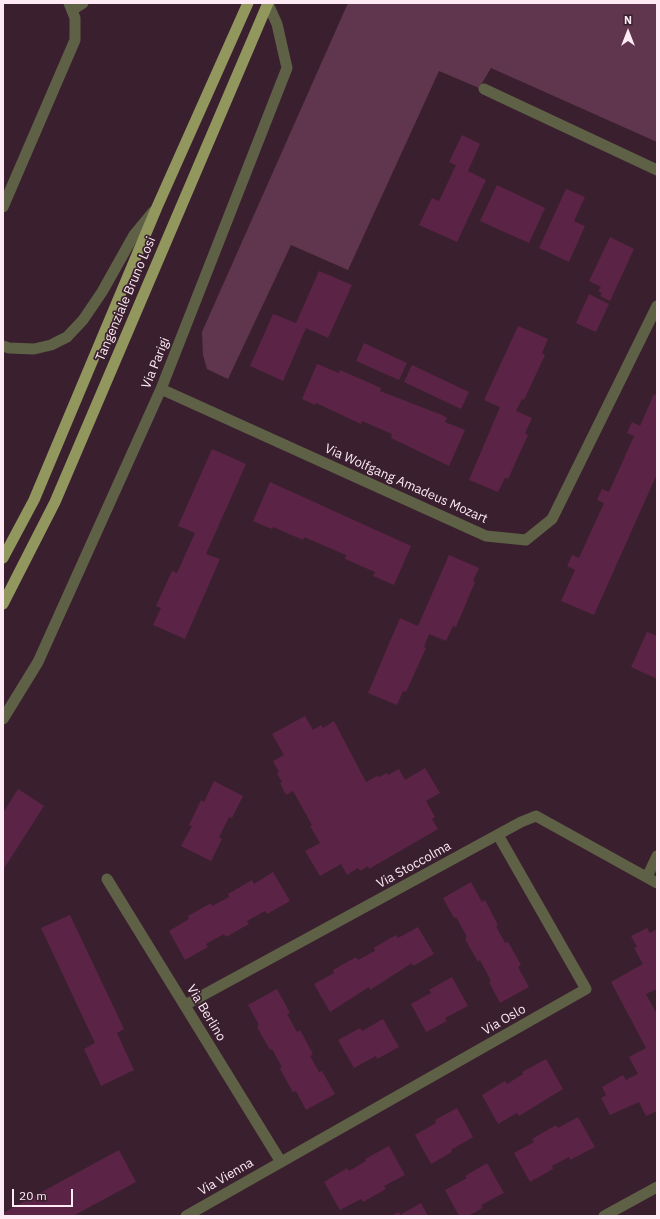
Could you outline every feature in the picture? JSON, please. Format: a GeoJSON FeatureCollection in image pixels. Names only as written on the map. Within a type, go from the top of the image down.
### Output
{"type":"FeatureCollection","features":[{"type":"Feature","properties":{"kind":"main road","name":"Tangenziale Bruno Losi"},"geometry":{"type":"LineString","coordinates":[[3,558],[34,500],[157,207],[248,3]]}},
{"type":"Feature","properties":{"kind":"main road","name":"Tangenziale Bruno Losi"},"geometry":{"type":"LineString","coordinates":[[3,604],[55,502],[268,4]]}},
{"type":"Feature","properties":{"kind":"street"},"geometry":{"type":"LineString","coordinates":[[3,207],[75,40],[76,27],[70,6],[83,3]]}},
{"type":"Feature","properties":{"kind":"street","name":"Via Parigi"},"geometry":{"type":"LineString","coordinates":[[3,719],[38,662],[161,389],[287,68],[277,24],[268,4]]}},
{"type":"Feature","properties":{"kind":"street"},"geometry":{"type":"LineString","coordinates":[[484,89],[657,170]]}},
{"type":"Feature","properties":{"kind":"street"},"geometry":{"type":"LineString","coordinates":[[3,346],[8,348],[34,349],[51,345],[67,337],[83,320],[102,292],[134,235],[157,207]]}},
{"type":"Feature","properties":{"kind":"street","name":"Via Wolfgang Amadeus Mozart"},"geometry":{"type":"LineString","coordinates":[[161,389],[486,536],[526,540],[552,519],[656,310]]}},
{"type":"Feature","properties":{"kind":"street","name":"Via Stoccolma"},"geometry":{"type":"LineString","coordinates":[[185,1005],[521,822],[536,816],[657,882]]}},
{"type":"Feature","properties":{"kind":"street","name":"Via Oslo"},"geometry":{"type":"LineString","coordinates":[[281,1162],[586,989],[498,835]]}},
{"type":"Feature","properties":{"kind":"street"},"geometry":{"type":"LineString","coordinates":[[647,877],[657,856]]}},
{"type":"Feature","properties":{"kind":"street","name":"Via Berlino"},"geometry":{"type":"LineString","coordinates":[[108,879],[281,1162]]}},
{"type":"Feature","properties":{"kind":"street","name":"Via Vienna"},"geometry":{"type":"LineString","coordinates":[[186,1216],[281,1162]]}},
{"type":"Feature","properties":{"kind":"street"},"geometry":{"type":"LineString","coordinates":[[604,1216],[657,1187]]}},
{"type":"Feature","properties":{"kind":"shaded area"},"geometry":{"type":"Polygon","coordinates":[[[348,3],[657,3],[657,142],[491,68],[479,88],[439,71],[348,270],[291,245],[228,379],[207,369],[203,355],[202,332],[348,3]]]}},
{"type":"Feature","properties":{"kind":"building"},"geometry":{"type":"Polygon","coordinates":[[[462,135],[480,144],[468,171],[486,180],[457,242],[419,225],[432,198],[439,201],[456,165],[449,162],[462,135]]]}},
{"type":"Feature","properties":{"kind":"building"},"geometry":{"type":"Polygon","coordinates":[[[497,185],[545,208],[529,243],[480,221],[497,185]]]}},
{"type":"Feature","properties":{"kind":"building"},"geometry":{"type":"Polygon","coordinates":[[[566,189],[585,197],[574,221],[585,226],[569,262],[539,248],[566,189]]]}},
{"type":"Feature","properties":{"kind":"building"},"geometry":{"type":"Polygon","coordinates":[[[610,237],[634,249],[610,301],[600,296],[602,293],[598,291],[601,287],[589,281],[610,237]]]}},
{"type":"Feature","properties":{"kind":"building"},"geometry":{"type":"Polygon","coordinates":[[[319,271],[352,285],[328,338],[306,328],[283,381],[250,366],[273,314],[296,323],[319,271]]]}},
{"type":"Feature","properties":{"kind":"building"},"geometry":{"type":"Polygon","coordinates":[[[589,294],[609,304],[596,332],[576,323],[589,294]]]}},
{"type":"Feature","properties":{"kind":"building"},"geometry":{"type":"Polygon","coordinates":[[[518,326],[548,339],[542,353],[545,355],[524,400],[522,399],[516,411],[532,418],[525,433],[528,435],[508,479],[505,478],[498,492],[469,480],[500,407],[484,400],[518,326]]]}},
{"type":"Feature","properties":{"kind":"building"},"geometry":{"type":"Polygon","coordinates":[[[364,343],[407,363],[399,380],[356,361],[364,343]]]}},
{"type":"Feature","properties":{"kind":"building"},"geometry":{"type":"Polygon","coordinates":[[[317,364],[339,373],[340,370],[381,388],[380,391],[442,415],[447,418],[445,422],[465,430],[449,466],[391,438],[392,434],[362,421],[361,424],[316,403],[315,405],[302,399],[317,364]]]}},
{"type":"Feature","properties":{"kind":"building"},"geometry":{"type":"Polygon","coordinates":[[[412,365],[469,392],[461,409],[404,382],[412,365]]]}},
{"type":"Feature","properties":{"kind":"building"},"geometry":{"type":"Polygon","coordinates":[[[654,394],[657,396],[657,474],[594,615],[561,601],[575,570],[567,566],[572,555],[579,558],[604,503],[597,500],[602,489],[609,492],[634,436],[627,433],[632,422],[640,426],[654,394]]]}},
{"type":"Feature","properties":{"kind":"building"},"geometry":{"type":"Polygon","coordinates":[[[212,449],[246,464],[206,554],[220,559],[185,639],[153,625],[161,608],[156,606],[172,571],[177,573],[195,533],[178,526],[212,449]]]}},
{"type":"Feature","properties":{"kind":"building"},"geometry":{"type":"Polygon","coordinates":[[[270,482],[411,546],[394,585],[373,576],[375,572],[345,559],[346,555],[304,537],[303,540],[273,527],[272,529],[253,521],[270,482]]]}},
{"type":"Feature","properties":{"kind":"building"},"geometry":{"type":"Polygon","coordinates":[[[449,555],[479,568],[473,581],[475,582],[456,627],[453,626],[446,641],[429,634],[424,647],[426,648],[406,692],[403,691],[397,705],[368,693],[400,618],[418,626],[449,555]]]}},
{"type":"Feature","properties":{"kind":"building"},"geometry":{"type":"Polygon","coordinates":[[[647,632],[657,636],[657,679],[631,667],[647,632]]]}},
{"type":"Feature","properties":{"kind":"building"},"geometry":{"type":"Polygon","coordinates":[[[305,716],[313,730],[321,725],[323,728],[334,721],[366,782],[377,776],[379,777],[387,773],[388,775],[399,769],[405,780],[425,768],[440,793],[426,801],[435,817],[432,819],[438,829],[369,869],[368,866],[360,871],[358,868],[347,875],[341,864],[320,876],[305,851],[320,843],[293,791],[286,795],[280,783],[282,782],[277,774],[279,772],[273,761],[284,755],[272,734],[305,716]]]}},
{"type":"Feature","properties":{"kind":"building"},"geometry":{"type":"Polygon","coordinates":[[[214,781],[243,796],[232,818],[229,817],[219,837],[222,839],[211,861],[181,846],[192,826],[189,825],[201,800],[204,802],[214,781]]]}},
{"type":"Feature","properties":{"kind":"building"},"geometry":{"type":"Polygon","coordinates":[[[18,789],[44,806],[3,870],[3,813],[18,789]]]}},
{"type":"Feature","properties":{"kind":"building"},"geometry":{"type":"Polygon","coordinates":[[[273,872],[290,901],[267,914],[265,911],[247,921],[249,924],[226,937],[224,934],[206,944],[208,947],[185,960],[169,931],[189,919],[188,916],[211,903],[212,906],[229,897],[228,894],[252,880],[254,884],[273,872]]]}},
{"type":"Feature","properties":{"kind":"building"},"geometry":{"type":"Polygon","coordinates":[[[471,882],[482,902],[485,900],[498,925],[496,926],[505,943],[508,942],[521,965],[518,967],[529,987],[500,1003],[480,960],[478,962],[465,939],[467,937],[443,898],[471,882]]]}},
{"type":"Feature","properties":{"kind":"building"},"geometry":{"type":"Polygon","coordinates":[[[70,915],[124,1029],[117,1033],[134,1070],[101,1086],[84,1049],[95,1043],[41,928],[70,915]]]}},
{"type":"Feature","properties":{"kind":"building"},"geometry":{"type":"Polygon","coordinates":[[[418,927],[434,954],[413,966],[412,963],[370,990],[369,987],[330,1012],[314,984],[334,973],[333,970],[356,957],[358,960],[375,951],[375,947],[396,935],[398,938],[418,927]]]}},
{"type":"Feature","properties":{"kind":"building"},"geometry":{"type":"Polygon","coordinates":[[[647,928],[650,933],[657,929],[657,989],[646,994],[657,1014],[657,1111],[646,1116],[639,1102],[610,1115],[601,1098],[606,1095],[602,1087],[623,1075],[626,1080],[638,1074],[629,1057],[646,1048],[611,982],[643,964],[634,948],[637,947],[631,936],[647,928]]]}},
{"type":"Feature","properties":{"kind":"building"},"geometry":{"type":"Polygon","coordinates":[[[452,977],[468,1006],[445,1018],[447,1021],[426,1032],[411,1004],[431,993],[429,990],[452,977]]]}},
{"type":"Feature","properties":{"kind":"building"},"geometry":{"type":"Polygon","coordinates":[[[277,989],[290,1013],[287,1014],[297,1032],[300,1030],[313,1054],[310,1056],[319,1072],[322,1071],[335,1094],[306,1110],[296,1091],[293,1092],[281,1071],[280,1068],[282,1067],[257,1027],[259,1025],[248,1005],[277,989]]]}},
{"type":"Feature","properties":{"kind":"building"},"geometry":{"type":"Polygon","coordinates":[[[383,1019],[399,1047],[377,1059],[376,1056],[354,1068],[338,1040],[360,1028],[362,1031],[383,1019]]]}},
{"type":"Feature","properties":{"kind":"building"},"geometry":{"type":"Polygon","coordinates":[[[546,1059],[563,1089],[519,1116],[517,1113],[498,1124],[482,1095],[505,1081],[507,1084],[523,1074],[522,1072],[546,1059]]]}},
{"type":"Feature","properties":{"kind":"building"},"geometry":{"type":"Polygon","coordinates":[[[457,1108],[473,1137],[451,1150],[452,1152],[431,1164],[415,1135],[436,1123],[435,1120],[457,1108]]]}},
{"type":"Feature","properties":{"kind":"building"},"geometry":{"type":"Polygon","coordinates":[[[578,1117],[595,1147],[570,1160],[569,1157],[552,1166],[553,1169],[530,1182],[514,1153],[534,1142],[532,1139],[556,1125],[558,1128],[578,1117]]]}},
{"type":"Feature","properties":{"kind":"building"},"geometry":{"type":"Polygon","coordinates":[[[389,1146],[405,1175],[384,1186],[386,1189],[363,1202],[361,1199],[340,1210],[324,1182],[347,1168],[349,1171],[366,1161],[365,1159],[389,1146]]]}},
{"type":"Feature","properties":{"kind":"building"},"geometry":{"type":"Polygon","coordinates":[[[119,1150],[136,1182],[73,1216],[3,1216],[3,1213],[119,1150]]]}},
{"type":"Feature","properties":{"kind":"building"},"geometry":{"type":"Polygon","coordinates":[[[487,1163],[504,1193],[481,1205],[483,1208],[468,1216],[459,1216],[445,1190],[467,1178],[465,1176],[487,1163]]]}},
{"type":"Feature","properties":{"kind":"building"},"geometry":{"type":"Polygon","coordinates":[[[421,1203],[428,1216],[391,1216],[399,1212],[400,1215],[421,1203]]]}}]}
